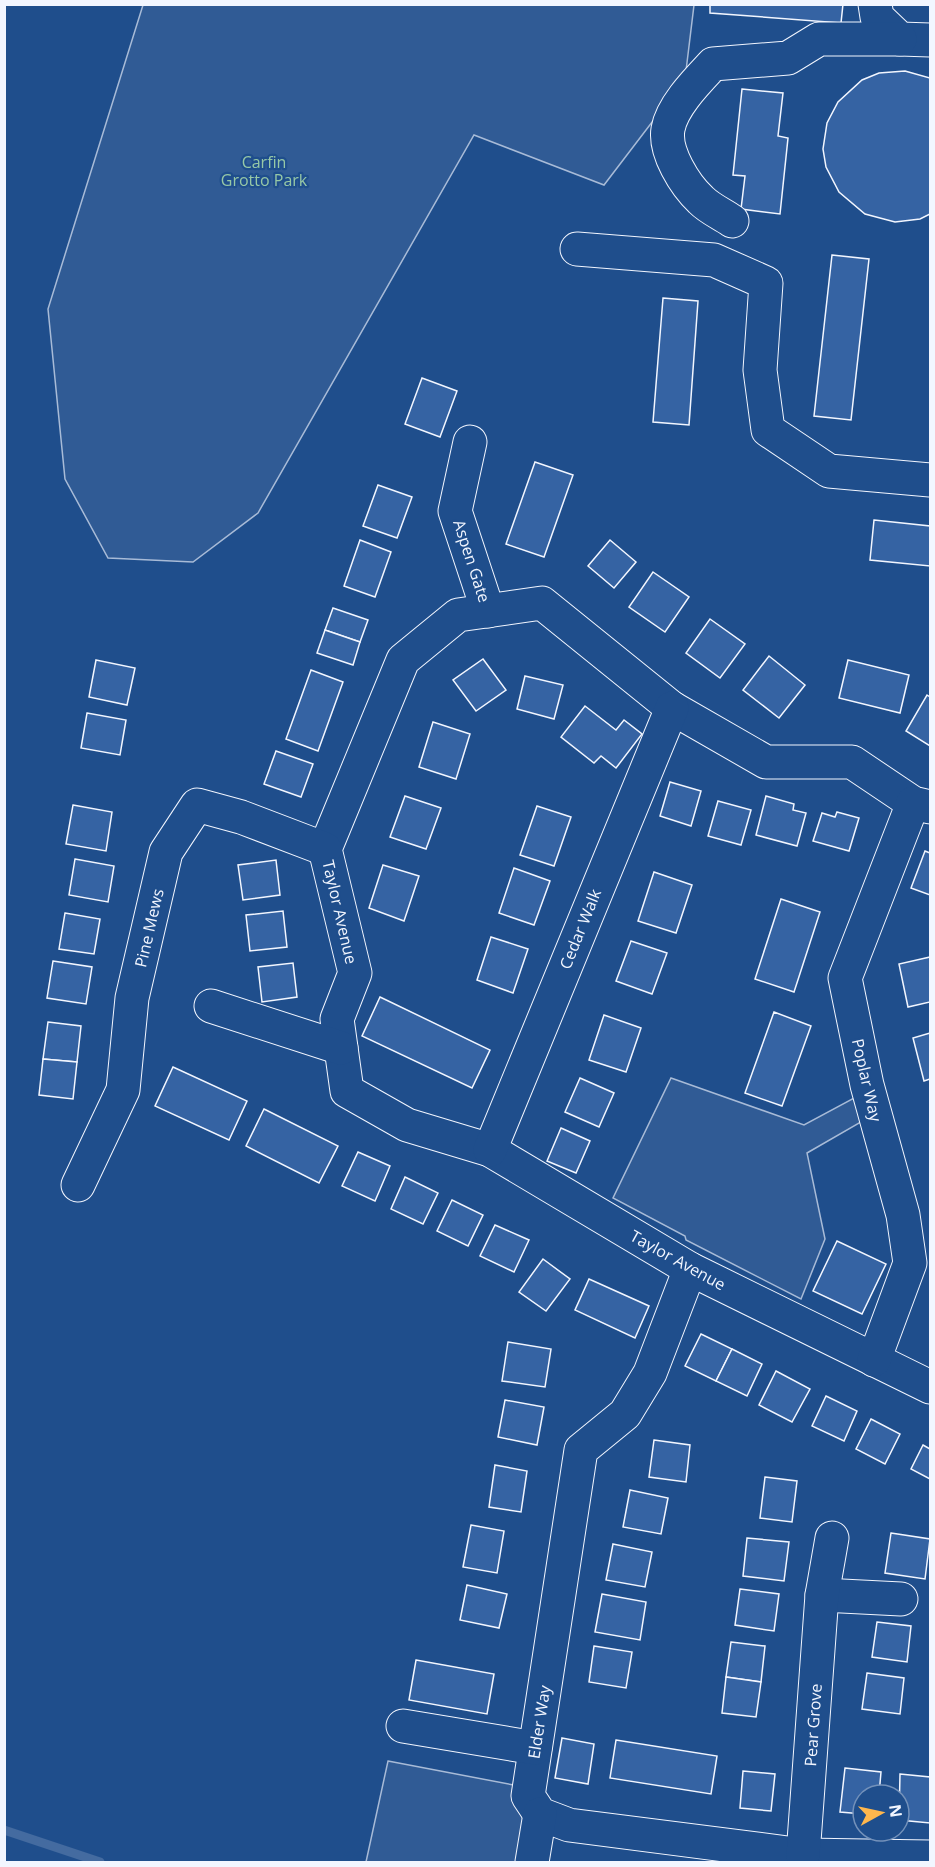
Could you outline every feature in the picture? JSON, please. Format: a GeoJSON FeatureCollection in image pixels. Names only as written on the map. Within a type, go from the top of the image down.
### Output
{"type":"FeatureCollection","features":[{"type":"Feature","properties":{"kind":"street"},"geometry":{"type":"LineString","coordinates":[[875,4],[878,17],[915,39]]}},
{"type":"Feature","properties":{"kind":"street"},"geometry":{"type":"LineString","coordinates":[[732,221],[702,201],[684,180],[670,148],[668,129],[687,92],[714,64],[788,58],[819,39],[915,39]]}},
{"type":"Feature","properties":{"kind":"street"},"geometry":{"type":"LineString","coordinates":[[578,249],[714,260],[766,283],[760,370],[768,430],[829,471],[930,480]]}},
{"type":"Feature","properties":{"kind":"street","name":"Aspen Gate"},"geometry":{"type":"LineString","coordinates":[[470,442],[455,511],[488,611]]}},
{"type":"Feature","properties":{"kind":"street","name":"Taylor Avenue"},"geometry":{"type":"LineString","coordinates":[[922,805],[852,762],[766,762],[672,708],[542,603],[458,615],[403,660],[325,849],[355,973],[337,1019],[347,1091],[407,1125],[490,1150],[690,1269],[930,1387]]}},
{"type":"Feature","properties":{"kind":"street","name":"Cedar Walk"},"geometry":{"type":"LineString","coordinates":[[490,1150],[672,708]]}},
{"type":"Feature","properties":{"kind":"street","name":"Pine Mews"},"geometry":{"type":"LineString","coordinates":[[78,1185],[123,1090],[132,998],[166,852],[197,805],[241,818],[325,849]]}},
{"type":"Feature","properties":{"kind":"street","name":"Poplar Way"},"geometry":{"type":"LineString","coordinates":[[874,1360],[910,1263],[903,1215],[867,1085],[845,978],[922,805]]}},
{"type":"Feature","properties":{"kind":"street"},"geometry":{"type":"LineString","coordinates":[[211,1006],[341,1048]]}},
{"type":"Feature","properties":{"kind":"street","name":"Elder Way"},"geometry":{"type":"LineString","coordinates":[[540,1814],[528,1796],[581,1450],[625,1414],[650,1373],[690,1269]]}},
{"type":"Feature","properties":{"kind":"street","name":"Pear Grove"},"geometry":{"type":"LineString","coordinates":[[803,1855],[822,1595],[832,1538]]}},
{"type":"Feature","properties":{"kind":"street"},"geometry":{"type":"LineString","coordinates":[[822,1595],[901,1599]]}},
{"type":"Feature","properties":{"kind":"street"},"geometry":{"type":"LineString","coordinates":[[403,1726],[535,1748]]}},
{"type":"Feature","properties":{"kind":"street"},"geometry":{"type":"LineString","coordinates":[[532,1863],[540,1814],[569,1825],[803,1855],[930,1857]]}},
{"type":"Feature","properties":{"kind":"green space","name":"Carfin Grotto Park"},"geometry":{"type":"Polygon","coordinates":[[[143,5],[694,5],[685,79],[604,185],[474,135],[258,513],[193,562],[108,558],[65,479],[48,309],[143,5]]]}},
{"type":"Feature","properties":{"kind":"green space"},"geometry":{"type":"Polygon","coordinates":[[[671,1078],[804,1125],[854,1098],[861,1122],[807,1153],[825,1239],[801,1299],[686,1240],[685,1236],[613,1198],[671,1078]]]}},
{"type":"Feature","properties":{"kind":"green space"},"geometry":{"type":"Polygon","coordinates":[[[388,1761],[519,1786],[530,1816],[522,1862],[366,1862],[388,1761]]]}},
{"type":"Feature","properties":{"kind":"building"},"geometry":{"type":"Polygon","coordinates":[[[710,4],[843,4],[841,23],[710,13],[710,4]]]}},
{"type":"Feature","properties":{"kind":"building"},"geometry":{"type":"Polygon","coordinates":[[[905,71],[930,78],[930,214],[920,219],[895,222],[865,214],[839,192],[826,167],[823,149],[827,123],[838,102],[862,80],[879,73],[905,71]]]}},
{"type":"Feature","properties":{"kind":"building"},"geometry":{"type":"Polygon","coordinates":[[[742,89],[783,93],[778,136],[788,138],[780,214],[741,209],[745,176],[733,175],[742,89]]]}},
{"type":"Feature","properties":{"kind":"building"},"geometry":{"type":"Polygon","coordinates":[[[832,255],[869,259],[851,420],[814,416],[832,255]]]}},
{"type":"Feature","properties":{"kind":"building"},"geometry":{"type":"Polygon","coordinates":[[[663,298],[698,301],[689,425],[653,422],[663,298]]]}},
{"type":"Feature","properties":{"kind":"building"},"geometry":{"type":"Polygon","coordinates":[[[422,378],[457,391],[440,437],[405,424],[422,378]]]}},
{"type":"Feature","properties":{"kind":"building"},"geometry":{"type":"Polygon","coordinates":[[[535,462],[573,475],[544,557],[506,544],[535,462]]]}},
{"type":"Feature","properties":{"kind":"building"},"geometry":{"type":"Polygon","coordinates":[[[378,485],[412,497],[397,538],[363,526],[378,485]]]}},
{"type":"Feature","properties":{"kind":"building"},"geometry":{"type":"Polygon","coordinates":[[[874,520],[930,526],[930,566],[870,560],[874,520]]]}},
{"type":"Feature","properties":{"kind":"building"},"geometry":{"type":"Polygon","coordinates":[[[360,540],[391,552],[375,597],[344,586],[360,540]]]}},
{"type":"Feature","properties":{"kind":"building"},"geometry":{"type":"Polygon","coordinates":[[[610,540],[636,562],[614,588],[588,566],[610,540]]]}},
{"type":"Feature","properties":{"kind":"building"},"geometry":{"type":"Polygon","coordinates":[[[653,572],[689,597],[665,632],[629,607],[653,572]]]}},
{"type":"Feature","properties":{"kind":"building"},"geometry":{"type":"Polygon","coordinates":[[[333,608],[368,620],[360,642],[325,630],[333,608]]]}},
{"type":"Feature","properties":{"kind":"building"},"geometry":{"type":"Polygon","coordinates":[[[710,619],[745,644],[720,678],[686,653],[710,619]]]}},
{"type":"Feature","properties":{"kind":"building"},"geometry":{"type":"Polygon","coordinates":[[[325,630],[360,642],[353,665],[317,653],[325,630]]]}},
{"type":"Feature","properties":{"kind":"building"},"geometry":{"type":"Polygon","coordinates":[[[769,656],[805,685],[779,718],[743,690],[769,656]]]}},
{"type":"Feature","properties":{"kind":"building"},"geometry":{"type":"Polygon","coordinates":[[[483,659],[506,690],[476,711],[453,680],[483,659]]]}},
{"type":"Feature","properties":{"kind":"building"},"geometry":{"type":"Polygon","coordinates":[[[96,660],[135,668],[127,705],[89,697],[96,660]]]}},
{"type":"Feature","properties":{"kind":"building"},"geometry":{"type":"Polygon","coordinates":[[[848,660],[909,675],[900,713],[839,698],[848,660]]]}},
{"type":"Feature","properties":{"kind":"building"},"geometry":{"type":"Polygon","coordinates":[[[311,670],[343,682],[318,751],[286,739],[311,670]]]}},
{"type":"Feature","properties":{"kind":"building"},"geometry":{"type":"Polygon","coordinates":[[[525,676],[563,685],[554,719],[517,709],[525,676]]]}},
{"type":"Feature","properties":{"kind":"building"},"geometry":{"type":"Polygon","coordinates":[[[927,695],[930,697],[930,746],[906,731],[927,695]]]}},
{"type":"Feature","properties":{"kind":"building"},"geometry":{"type":"Polygon","coordinates":[[[585,706],[616,730],[624,720],[642,734],[616,768],[601,756],[594,763],[561,737],[585,706]]]}},
{"type":"Feature","properties":{"kind":"building"},"geometry":{"type":"Polygon","coordinates":[[[87,713],[126,720],[120,755],[81,748],[87,713]]]}},
{"type":"Feature","properties":{"kind":"building"},"geometry":{"type":"Polygon","coordinates":[[[433,722],[470,734],[456,779],[419,767],[433,722]]]}},
{"type":"Feature","properties":{"kind":"building"},"geometry":{"type":"Polygon","coordinates":[[[276,751],[313,764],[301,797],[264,784],[276,751]]]}},
{"type":"Feature","properties":{"kind":"building"},"geometry":{"type":"Polygon","coordinates":[[[670,782],[701,791],[691,826],[660,816],[670,782]]]}},
{"type":"Feature","properties":{"kind":"building"},"geometry":{"type":"Polygon","coordinates":[[[405,796],[441,808],[426,849],[390,837],[405,796]]]}},
{"type":"Feature","properties":{"kind":"building"},"geometry":{"type":"Polygon","coordinates":[[[766,796],[794,804],[793,810],[806,813],[797,846],[756,835],[766,796]]]}},
{"type":"Feature","properties":{"kind":"building"},"geometry":{"type":"Polygon","coordinates":[[[718,801],[751,810],[741,845],[708,836],[718,801]]]}},
{"type":"Feature","properties":{"kind":"building"},"geometry":{"type":"Polygon","coordinates":[[[73,805],[112,812],[106,851],[66,844],[73,805]]]}},
{"type":"Feature","properties":{"kind":"building"},"geometry":{"type":"Polygon","coordinates":[[[537,806],[571,817],[554,866],[520,855],[537,806]]]}},
{"type":"Feature","properties":{"kind":"building"},"geometry":{"type":"Polygon","coordinates":[[[837,812],[859,818],[849,851],[813,841],[822,813],[835,817],[837,812]]]}},
{"type":"Feature","properties":{"kind":"building"},"geometry":{"type":"Polygon","coordinates":[[[925,851],[930,853],[930,895],[911,888],[925,851]]]}},
{"type":"Feature","properties":{"kind":"building"},"geometry":{"type":"Polygon","coordinates":[[[75,859],[114,866],[108,902],[69,895],[75,859]]]}},
{"type":"Feature","properties":{"kind":"building"},"geometry":{"type":"Polygon","coordinates":[[[276,860],[280,895],[243,900],[238,865],[276,860]]]}},
{"type":"Feature","properties":{"kind":"building"},"geometry":{"type":"Polygon","coordinates":[[[383,865],[419,876],[404,921],[369,908],[383,865]]]}},
{"type":"Feature","properties":{"kind":"building"},"geometry":{"type":"Polygon","coordinates":[[[514,868],[550,881],[534,925],[499,913],[514,868]]]}},
{"type":"Feature","properties":{"kind":"building"},"geometry":{"type":"Polygon","coordinates":[[[654,872],[692,885],[676,933],[638,921],[654,872]]]}},
{"type":"Feature","properties":{"kind":"building"},"geometry":{"type":"Polygon","coordinates":[[[781,899],[820,912],[794,992],[755,979],[781,899]]]}},
{"type":"Feature","properties":{"kind":"building"},"geometry":{"type":"Polygon","coordinates":[[[283,911],[287,947],[250,951],[246,915],[283,911]]]}},
{"type":"Feature","properties":{"kind":"building"},"geometry":{"type":"Polygon","coordinates":[[[65,913],[100,919],[94,954],[59,949],[65,913]]]}},
{"type":"Feature","properties":{"kind":"building"},"geometry":{"type":"Polygon","coordinates":[[[491,937],[528,949],[513,993],[477,980],[491,937]]]}},
{"type":"Feature","properties":{"kind":"building"},"geometry":{"type":"Polygon","coordinates":[[[631,941],[667,953],[652,994],[616,981],[631,941]]]}},
{"type":"Feature","properties":{"kind":"building"},"geometry":{"type":"Polygon","coordinates":[[[930,957],[930,1002],[908,1007],[899,964],[930,957]]]}},
{"type":"Feature","properties":{"kind":"building"},"geometry":{"type":"Polygon","coordinates":[[[53,961],[92,967],[86,1004],[47,998],[53,961]]]}},
{"type":"Feature","properties":{"kind":"building"},"geometry":{"type":"Polygon","coordinates":[[[293,963],[297,997],[262,1002],[258,967],[293,963]]]}},
{"type":"Feature","properties":{"kind":"building"},"geometry":{"type":"Polygon","coordinates":[[[380,997],[490,1050],[472,1088],[362,1036],[380,997]]]}},
{"type":"Feature","properties":{"kind":"building"},"geometry":{"type":"Polygon","coordinates":[[[774,1012],[811,1026],[782,1106],[745,1093],[774,1012]]]}},
{"type":"Feature","properties":{"kind":"building"},"geometry":{"type":"Polygon","coordinates":[[[604,1015],[641,1028],[626,1072],[589,1060],[604,1015]]]}},
{"type":"Feature","properties":{"kind":"building"},"geometry":{"type":"Polygon","coordinates":[[[48,1022],[81,1026],[77,1062],[43,1059],[48,1022]]]}},
{"type":"Feature","properties":{"kind":"building"},"geometry":{"type":"Polygon","coordinates":[[[930,1033],[930,1079],[924,1081],[913,1038],[930,1033]]]}},
{"type":"Feature","properties":{"kind":"building"},"geometry":{"type":"Polygon","coordinates":[[[43,1059],[77,1062],[73,1099],[39,1095],[43,1059]]]}},
{"type":"Feature","properties":{"kind":"building"},"geometry":{"type":"Polygon","coordinates":[[[173,1067],[247,1101],[229,1140],[155,1106],[173,1067]]]}},
{"type":"Feature","properties":{"kind":"building"},"geometry":{"type":"Polygon","coordinates":[[[580,1078],[614,1093],[599,1127],[565,1112],[580,1078]]]}},
{"type":"Feature","properties":{"kind":"building"},"geometry":{"type":"Polygon","coordinates":[[[264,1109],[338,1146],[319,1183],[246,1146],[264,1109]]]}},
{"type":"Feature","properties":{"kind":"building"},"geometry":{"type":"Polygon","coordinates":[[[561,1128],[590,1141],[576,1173],[547,1161],[561,1128]]]}},
{"type":"Feature","properties":{"kind":"building"},"geometry":{"type":"Polygon","coordinates":[[[358,1152],[390,1166],[375,1201],[342,1186],[358,1152]]]}},
{"type":"Feature","properties":{"kind":"building"},"geometry":{"type":"Polygon","coordinates":[[[405,1177],[438,1193],[423,1224],[391,1209],[405,1177]]]}},
{"type":"Feature","properties":{"kind":"building"},"geometry":{"type":"Polygon","coordinates":[[[452,1200],[483,1215],[468,1246],[437,1231],[452,1200]]]}},
{"type":"Feature","properties":{"kind":"building"},"geometry":{"type":"Polygon","coordinates":[[[495,1225],[529,1240],[514,1272],[480,1256],[495,1225]]]}},
{"type":"Feature","properties":{"kind":"building"},"geometry":{"type":"Polygon","coordinates":[[[837,1241],[886,1264],[862,1314],[813,1291],[837,1241]]]}},
{"type":"Feature","properties":{"kind":"building"},"geometry":{"type":"Polygon","coordinates":[[[543,1259],[570,1279],[546,1311],[519,1292],[543,1259]]]}},
{"type":"Feature","properties":{"kind":"building"},"geometry":{"type":"Polygon","coordinates":[[[589,1279],[649,1306],[635,1338],[575,1310],[589,1279]]]}},
{"type":"Feature","properties":{"kind":"building"},"geometry":{"type":"Polygon","coordinates":[[[701,1334],[732,1349],[716,1381],[685,1366],[701,1334]]]}},
{"type":"Feature","properties":{"kind":"building"},"geometry":{"type":"Polygon","coordinates":[[[508,1342],[551,1349],[545,1387],[502,1381],[508,1342]]]}},
{"type":"Feature","properties":{"kind":"building"},"geometry":{"type":"Polygon","coordinates":[[[732,1349],[762,1364],[747,1396],[716,1381],[732,1349]]]}},
{"type":"Feature","properties":{"kind":"building"},"geometry":{"type":"Polygon","coordinates":[[[776,1371],[810,1389],[792,1422],[759,1405],[776,1371]]]}},
{"type":"Feature","properties":{"kind":"building"},"geometry":{"type":"Polygon","coordinates":[[[826,1396],[857,1411],[844,1441],[812,1426],[826,1396]]]}},
{"type":"Feature","properties":{"kind":"building"},"geometry":{"type":"Polygon","coordinates":[[[505,1400],[544,1407],[537,1445],[498,1437],[505,1400]]]}},
{"type":"Feature","properties":{"kind":"building"},"geometry":{"type":"Polygon","coordinates":[[[871,1419],[900,1434],[885,1464],[856,1449],[871,1419]]]}},
{"type":"Feature","properties":{"kind":"building"},"geometry":{"type":"Polygon","coordinates":[[[654,1440],[690,1445],[686,1482],[649,1477],[654,1440]]]}},
{"type":"Feature","properties":{"kind":"building"},"geometry":{"type":"Polygon","coordinates":[[[923,1445],[930,1449],[930,1479],[911,1469],[923,1445]]]}},
{"type":"Feature","properties":{"kind":"building"},"geometry":{"type":"Polygon","coordinates":[[[495,1465],[527,1471],[521,1512],[489,1507],[495,1465]]]}},
{"type":"Feature","properties":{"kind":"building"},"geometry":{"type":"Polygon","coordinates":[[[765,1477],[797,1481],[792,1522],[760,1518],[765,1477]]]}},
{"type":"Feature","properties":{"kind":"building"},"geometry":{"type":"Polygon","coordinates":[[[630,1490],[668,1498],[661,1534],[623,1527],[630,1490]]]}},
{"type":"Feature","properties":{"kind":"building"},"geometry":{"type":"Polygon","coordinates":[[[471,1525],[504,1531],[497,1573],[463,1567],[471,1525]]]}},
{"type":"Feature","properties":{"kind":"building"},"geometry":{"type":"Polygon","coordinates":[[[891,1533],[930,1539],[925,1579],[885,1573],[891,1533]]]}},
{"type":"Feature","properties":{"kind":"building"},"geometry":{"type":"Polygon","coordinates":[[[747,1538],[789,1542],[784,1581],[743,1576],[747,1538]]]}},
{"type":"Feature","properties":{"kind":"building"},"geometry":{"type":"Polygon","coordinates":[[[613,1544],[652,1552],[645,1587],[606,1580],[613,1544]]]}},
{"type":"Feature","properties":{"kind":"building"},"geometry":{"type":"Polygon","coordinates":[[[467,1585],[507,1594],[499,1628],[460,1620],[467,1585]]]}},
{"type":"Feature","properties":{"kind":"building"},"geometry":{"type":"Polygon","coordinates":[[[740,1589],[779,1594],[774,1631],[735,1625],[740,1589]]]}},
{"type":"Feature","properties":{"kind":"building"},"geometry":{"type":"Polygon","coordinates":[[[602,1594],[646,1602],[640,1640],[595,1632],[602,1594]]]}},
{"type":"Feature","properties":{"kind":"building"},"geometry":{"type":"Polygon","coordinates":[[[877,1622],[911,1626],[907,1662],[872,1657],[877,1622]]]}},
{"type":"Feature","properties":{"kind":"building"},"geometry":{"type":"Polygon","coordinates":[[[731,1642],[765,1646],[761,1682],[726,1677],[731,1642]]]}},
{"type":"Feature","properties":{"kind":"building"},"geometry":{"type":"Polygon","coordinates":[[[594,1646],[632,1652],[626,1688],[589,1682],[594,1646]]]}},
{"type":"Feature","properties":{"kind":"building"},"geometry":{"type":"Polygon","coordinates":[[[416,1660],[494,1674],[487,1714],[409,1700],[416,1660]]]}},
{"type":"Feature","properties":{"kind":"building"},"geometry":{"type":"Polygon","coordinates":[[[867,1673],[904,1678],[900,1714],[862,1709],[867,1673]]]}},
{"type":"Feature","properties":{"kind":"building"},"geometry":{"type":"Polygon","coordinates":[[[726,1677],[761,1682],[756,1717],[722,1713],[726,1677]]]}},
{"type":"Feature","properties":{"kind":"building"},"geometry":{"type":"Polygon","coordinates":[[[562,1738],[594,1744],[588,1784],[555,1778],[562,1738]]]}},
{"type":"Feature","properties":{"kind":"building"},"geometry":{"type":"Polygon","coordinates":[[[616,1740],[717,1756],[711,1794],[610,1778],[616,1740]]]}},
{"type":"Feature","properties":{"kind":"building"},"geometry":{"type":"Polygon","coordinates":[[[845,1768],[881,1772],[880,1783],[851,1783],[851,1813],[840,1812],[845,1768]]]}},
{"type":"Feature","properties":{"kind":"building"},"geometry":{"type":"Polygon","coordinates":[[[743,1771],[775,1774],[771,1811],[740,1808],[743,1771]]]}},
{"type":"Feature","properties":{"kind":"building"},"geometry":{"type":"Polygon","coordinates":[[[900,1774],[930,1777],[930,1823],[911,1821],[911,1783],[900,1783],[900,1774]]]}},
{"type":"Feature","properties":{"kind":"waterway"},"geometry":{"type":"LineString","coordinates":[[4,1830],[100,1862]]}}]}
